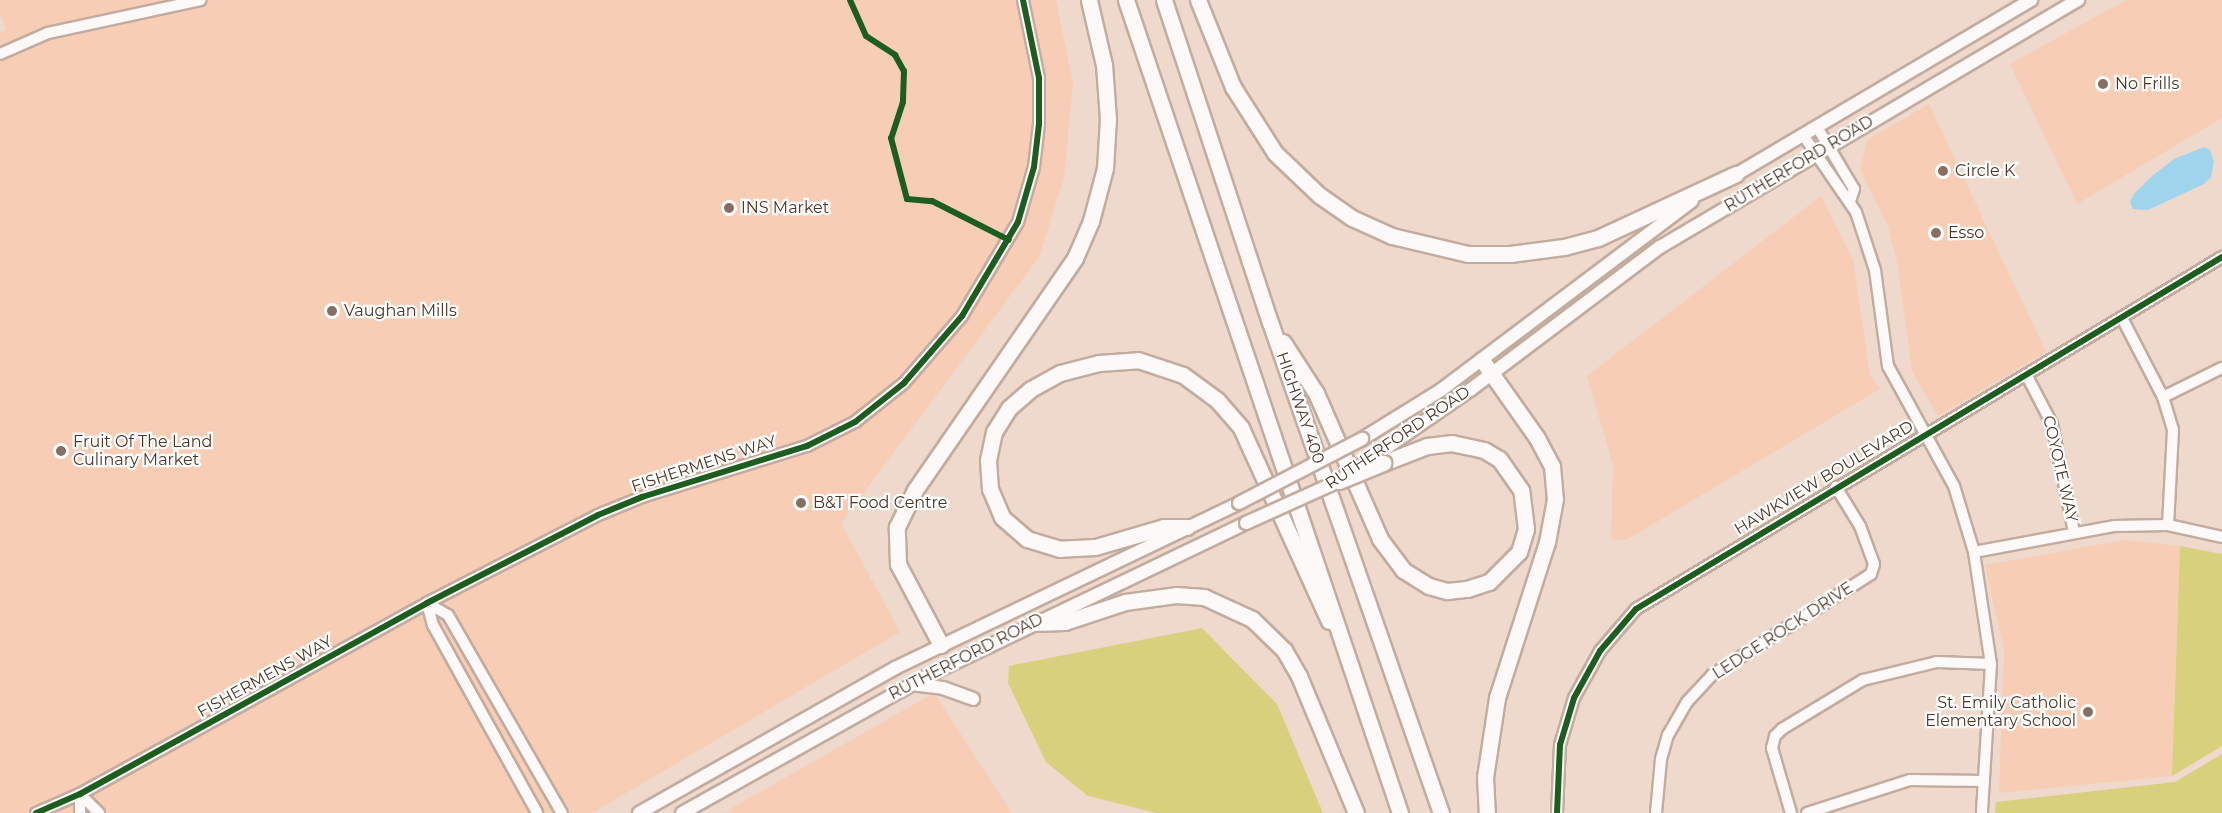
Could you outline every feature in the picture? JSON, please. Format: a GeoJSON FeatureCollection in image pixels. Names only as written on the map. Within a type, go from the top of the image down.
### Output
{"type":"FeatureCollection","features":[{"type":"Feature","properties":{"kind":"highway"},"geometry":{"type":"LineString","coordinates":[[941,645],[898,564],[897,527],[915,490],[1075,258],[1091,221],[1105,168],[1108,119],[1104,65],[1089,0]]}},
{"type":"Feature","properties":{"kind":"highway","name":"HIGHWAY 400"},"geometry":{"type":"LineString","coordinates":[[1126,0],[1401,813]]}},
{"type":"Feature","properties":{"kind":"highway","name":"HIGHWAY 400"},"geometry":{"type":"LineString","coordinates":[[1164,0],[1270,322],[1442,813]]}},
{"type":"Feature","properties":{"kind":"highway"},"geometry":{"type":"LineString","coordinates":[[1198,0],[1233,87],[1275,153],[1319,195],[1352,218],[1392,236],[1468,254],[1510,254],[1564,247],[1598,237],[1736,174]]}},
{"type":"Feature","properties":{"kind":"highway"},"geometry":{"type":"LineString","coordinates":[[1270,322],[1316,393],[1380,539],[1403,570],[1429,586],[1448,591],[1467,589],[1489,582],[1519,552],[1526,529],[1521,490],[1498,459],[1484,450],[1452,443],[1427,446],[1380,459],[1339,481]]}},
{"type":"Feature","properties":{"kind":"highway"},"geometry":{"type":"LineString","coordinates":[[1187,527],[1164,526],[1083,548],[1060,549],[1028,539],[1002,517],[990,489],[988,460],[994,432],[1009,408],[1031,389],[1060,373],[1099,363],[1138,360],[1183,375],[1217,400],[1241,428],[1316,600],[1343,645]]}},
{"type":"Feature","properties":{"kind":"highway"},"geometry":{"type":"LineString","coordinates":[[1482,360],[1552,466],[1555,499],[1547,542],[1497,698],[1485,777],[1487,813]]}},
{"type":"Feature","properties":{"kind":"highway"},"geometry":{"type":"LineString","coordinates":[[1034,622],[1065,622],[1125,602],[1176,595],[1204,597],[1252,619],[1284,650],[1299,676],[1356,813]]}},
{"type":"Feature","properties":{"kind":"main road","name":"RUTHERFORD ROAD"},"geometry":{"type":"LineString","coordinates":[[639,813],[941,645],[1239,503],[1362,440],[1482,360],[1680,207],[2031,0]]}},
{"type":"Feature","properties":{"kind":"main road","name":"RUTHERFORD ROAD"},"geometry":{"type":"LineString","coordinates":[[1380,459],[1660,247],[1815,153],[2078,0]]}},
{"type":"Feature","properties":{"kind":"main road","name":"RUTHERFORD ROAD"},"geometry":{"type":"LineString","coordinates":[[682,813],[958,660],[1034,622],[1339,481]]}},
{"type":"Feature","properties":{"kind":"main road"},"geometry":{"type":"LineString","coordinates":[[941,645],[958,660]]}},
{"type":"Feature","properties":{"kind":"main road"},"geometry":{"type":"LineString","coordinates":[[911,684],[943,688],[974,699]]}},
{"type":"Feature","properties":{"kind":"street"},"geometry":{"type":"LineString","coordinates":[[0,54],[48,33],[200,0]]}},
{"type":"Feature","properties":{"kind":"street","name":"FISHERMENS WAY"},"geometry":{"type":"LineString","coordinates":[[36,813],[81,794],[427,603],[598,515],[642,497],[807,446],[855,422],[904,383],[962,315],[1018,222],[1034,168],[1039,124],[1039,78],[1023,0]]}},
{"type":"Feature","properties":{"kind":"street"},"geometry":{"type":"LineString","coordinates":[[1817,127],[1854,189],[1850,201]]}},
{"type":"Feature","properties":{"kind":"street"},"geometry":{"type":"LineString","coordinates":[[1803,135],[1841,195],[1850,201],[1875,270],[1888,366],[1954,486],[1974,552],[1991,664],[1982,813]]}},
{"type":"Feature","properties":{"kind":"street","name":"HAWKVIEW BOULEVARD"},"geometry":{"type":"LineString","coordinates":[[1557,813],[1557,771],[1566,721],[1587,674],[1618,628],[1664,589],[2027,376],[2222,257]]}},
{"type":"Feature","properties":{"kind":"street"},"geometry":{"type":"LineString","coordinates":[[2122,318],[2163,397],[2174,440],[2168,525]]}},
{"type":"Feature","properties":{"kind":"street"},"geometry":{"type":"LineString","coordinates":[[2163,397],[2222,368]]}},
{"type":"Feature","properties":{"kind":"street","name":"COYOTE WAY"},"geometry":{"type":"LineString","coordinates":[[2027,376],[2052,424],[2074,532]]}},
{"type":"Feature","properties":{"kind":"street","name":"LEDGE ROCK DRIVE"},"geometry":{"type":"LineString","coordinates":[[1656,813],[1661,759],[1668,735],[1687,702],[1712,675],[1871,574],[1874,564],[1860,526],[1836,487]]}},
{"type":"Feature","properties":{"kind":"street"},"geometry":{"type":"LineString","coordinates":[[1974,552],[2074,532],[2168,525],[2222,537]]}},
{"type":"Feature","properties":{"kind":"street"},"geometry":{"type":"LineString","coordinates":[[427,603],[433,625],[537,813]]}},
{"type":"Feature","properties":{"kind":"street"},"geometry":{"type":"LineString","coordinates":[[427,603],[448,615],[562,813]]}},
{"type":"Feature","properties":{"kind":"street"},"geometry":{"type":"LineString","coordinates":[[1791,813],[1772,748],[1775,736],[1782,729],[1863,680],[1937,662],[1991,664]]}},
{"type":"Feature","properties":{"kind":"street"},"geometry":{"type":"LineString","coordinates":[[1807,813],[1910,780],[1984,781]]}},
{"type":"Feature","properties":{"kind":"street"},"geometry":{"type":"LineString","coordinates":[[80,813],[81,794]]}},
{"type":"Feature","properties":{"kind":"street"},"geometry":{"type":"LineString","coordinates":[[81,794],[99,813]]}},
{"type":"Feature","properties":{"kind":"shaded area"},"geometry":{"type":"Polygon","coordinates":[[[0,0],[1056,0],[1073,83],[1064,178],[1039,257],[841,523],[900,632],[592,813],[0,813],[0,32],[7,30],[0,15],[0,0]]]}},
{"type":"Feature","properties":{"kind":"shaded area"},"geometry":{"type":"Polygon","coordinates":[[[2126,0],[2222,0],[2222,118],[2077,204],[2010,64],[2126,0]]]}},
{"type":"Feature","properties":{"kind":"shaded area"},"geometry":{"type":"Polygon","coordinates":[[[1929,104],[2046,352],[1938,416],[1912,371],[1898,267],[1888,226],[1860,170],[1867,140],[1929,104]]]}},
{"type":"Feature","properties":{"kind":"shaded area"},"geometry":{"type":"Polygon","coordinates":[[[1821,196],[1853,260],[1870,375],[1880,389],[1626,540],[1611,539],[1613,465],[1587,376],[1821,196]]]}},
{"type":"Feature","properties":{"kind":"shaded area","name":"St. Emily Catholic Elementary School"},"geometry":{"type":"Polygon","coordinates":[[[2125,540],[2180,546],[2172,776],[1999,793],[2004,650],[1985,565],[2125,540]]]}},
{"type":"Feature","properties":{"kind":"shaded area"},"geometry":{"type":"Polygon","coordinates":[[[2180,546],[2222,554],[2222,746],[2172,776],[2180,546]]]}},
{"type":"Feature","properties":{"kind":"shaded area"},"geometry":{"type":"Polygon","coordinates":[[[1202,628],[1277,704],[1323,813],[1156,813],[1088,796],[1046,762],[1008,683],[1009,666],[1202,628]]]}},
{"type":"Feature","properties":{"kind":"shaded area"},"geometry":{"type":"Polygon","coordinates":[[[934,693],[1012,813],[723,813],[934,693]]]}},
{"type":"Feature","properties":{"kind":"shaded area"},"geometry":{"type":"Polygon","coordinates":[[[2222,754],[2222,813],[1995,813],[1996,802],[2175,782],[2222,754]]]}},
{"type":"Feature","properties":{"kind":"water"},"geometry":{"type":"Polygon","coordinates":[[[2204,147],[2210,150],[2214,162],[2211,177],[2204,184],[2148,210],[2133,209],[2130,202],[2134,194],[2152,176],[2174,159],[2204,147]]]}},
{"type":"Feature","properties":{"kind":"cycle path"},"geometry":{"type":"LineString","coordinates":[[850,0],[866,36],[895,55],[904,71],[903,102],[891,138],[907,199],[932,201],[1009,240]]}},
{"type":"Feature","properties":{"kind":"cycle path"},"geometry":{"type":"LineString","coordinates":[[36,813],[80,794],[427,603],[598,515],[642,497],[807,446],[855,422],[904,383],[962,316],[1018,222],[1034,167],[1039,124],[1039,78],[1023,0]]}},
{"type":"Feature","properties":{"kind":"cycle path"},"geometry":{"type":"LineString","coordinates":[[1557,813],[1560,745],[1574,698],[1600,651],[1636,609],[2222,257]]}},
{"type":"Feature","properties":{"kind":"place","name":"No Frills"},"geometry":{"type":"Point","coordinates":[2103,84]}},
{"type":"Feature","properties":{"kind":"place","name":"Circle K"},"geometry":{"type":"Point","coordinates":[1943,171]}},
{"type":"Feature","properties":{"kind":"place","name":"INS Market"},"geometry":{"type":"Point","coordinates":[729,208]}},
{"type":"Feature","properties":{"kind":"place","name":"Esso"},"geometry":{"type":"Point","coordinates":[1936,233]}},
{"type":"Feature","properties":{"kind":"place","name":"Vaughan Mills"},"geometry":{"type":"Point","coordinates":[332,311]}},
{"type":"Feature","properties":{"kind":"place","name":"Fruit Of The Land Culinary Market"},"geometry":{"type":"Point","coordinates":[61,451]}},
{"type":"Feature","properties":{"kind":"place","name":"B&T Food Centre"},"geometry":{"type":"Point","coordinates":[801,503]}},
{"type":"Feature","properties":{"kind":"place","name":"St. Emily Catholic Elementary School"},"geometry":{"type":"Point","coordinates":[2088,712]}}]}
